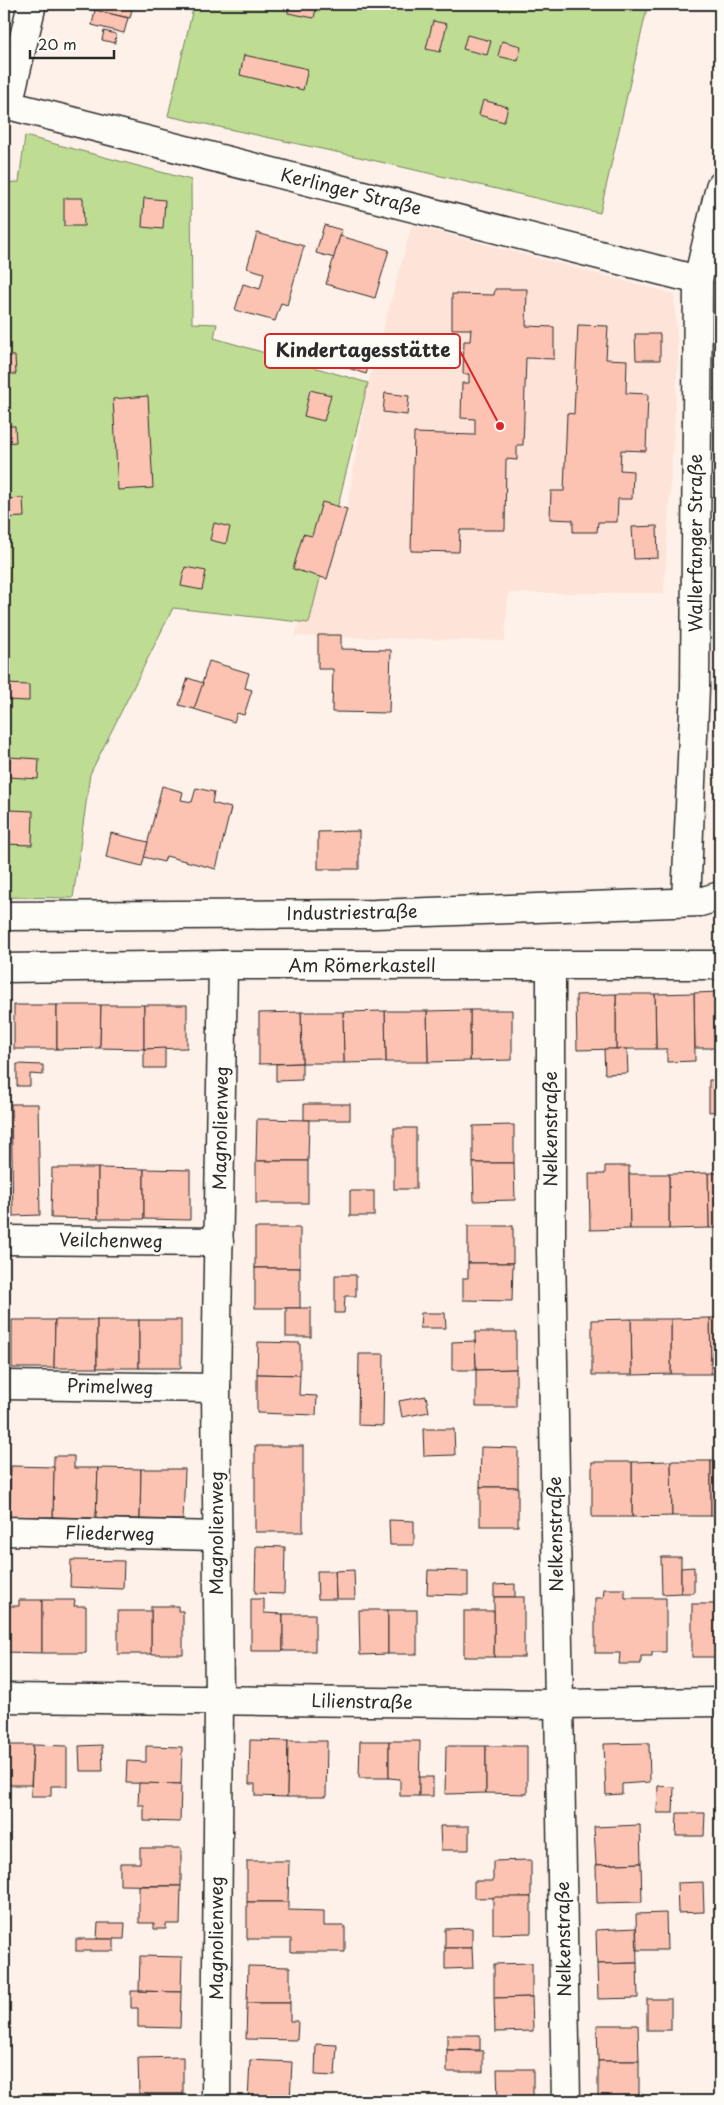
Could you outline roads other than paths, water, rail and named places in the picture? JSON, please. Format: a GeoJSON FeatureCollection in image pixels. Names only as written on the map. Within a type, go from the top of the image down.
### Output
{"type":"FeatureCollection","features":[{"type":"Feature","properties":{"kind":"street"},"geometry":{"type":"LineString","coordinates":[[6,105],[32,4]]}},
{"type":"Feature","properties":{"kind":"street","name":"Kerlinger Straße"},"geometry":{"type":"LineString","coordinates":[[6,105],[698,280]]}},
{"type":"Feature","properties":{"kind":"street","name":"Wallerfanger Straße"},"geometry":{"type":"LineString","coordinates":[[707,903],[695,687],[698,280],[720,187]]}},
{"type":"Feature","properties":{"kind":"street","name":"Industriestraße"},"geometry":{"type":"LineString","coordinates":[[4,916],[375,914],[707,903]]}},
{"type":"Feature","properties":{"kind":"street","name":"Am Römerkastell"},"geometry":{"type":"LineString","coordinates":[[4,968],[224,965],[720,965]]}},
{"type":"Feature","properties":{"kind":"street","name":"Magnolienweg"},"geometry":{"type":"LineString","coordinates":[[216,2101],[219,1700],[216,1388],[224,965]]}},
{"type":"Feature","properties":{"kind":"street","name":"Nelkenstraße"},"geometry":{"type":"LineString","coordinates":[[551,966],[551,1248],[566,2101]]}},
{"type":"Feature","properties":{"kind":"street","name":"Veilchenweg"},"geometry":{"type":"LineString","coordinates":[[4,1240],[219,1242]]}},
{"type":"Feature","properties":{"kind":"street","name":"Primelweg"},"geometry":{"type":"LineString","coordinates":[[4,1385],[216,1388]]}},
{"type":"Feature","properties":{"kind":"street","name":"Fliederweg"},"geometry":{"type":"LineString","coordinates":[[4,1532],[217,1536]]}},
{"type":"Feature","properties":{"kind":"street","name":"Lilienstraße"},"geometry":{"type":"LineString","coordinates":[[4,1698],[559,1704],[720,1702]]}},
{"type":"Feature","properties":{"kind":"place","name":"Kindertagesstätte"},"geometry":{"type":"Point","coordinates":[500,426]}}]}
